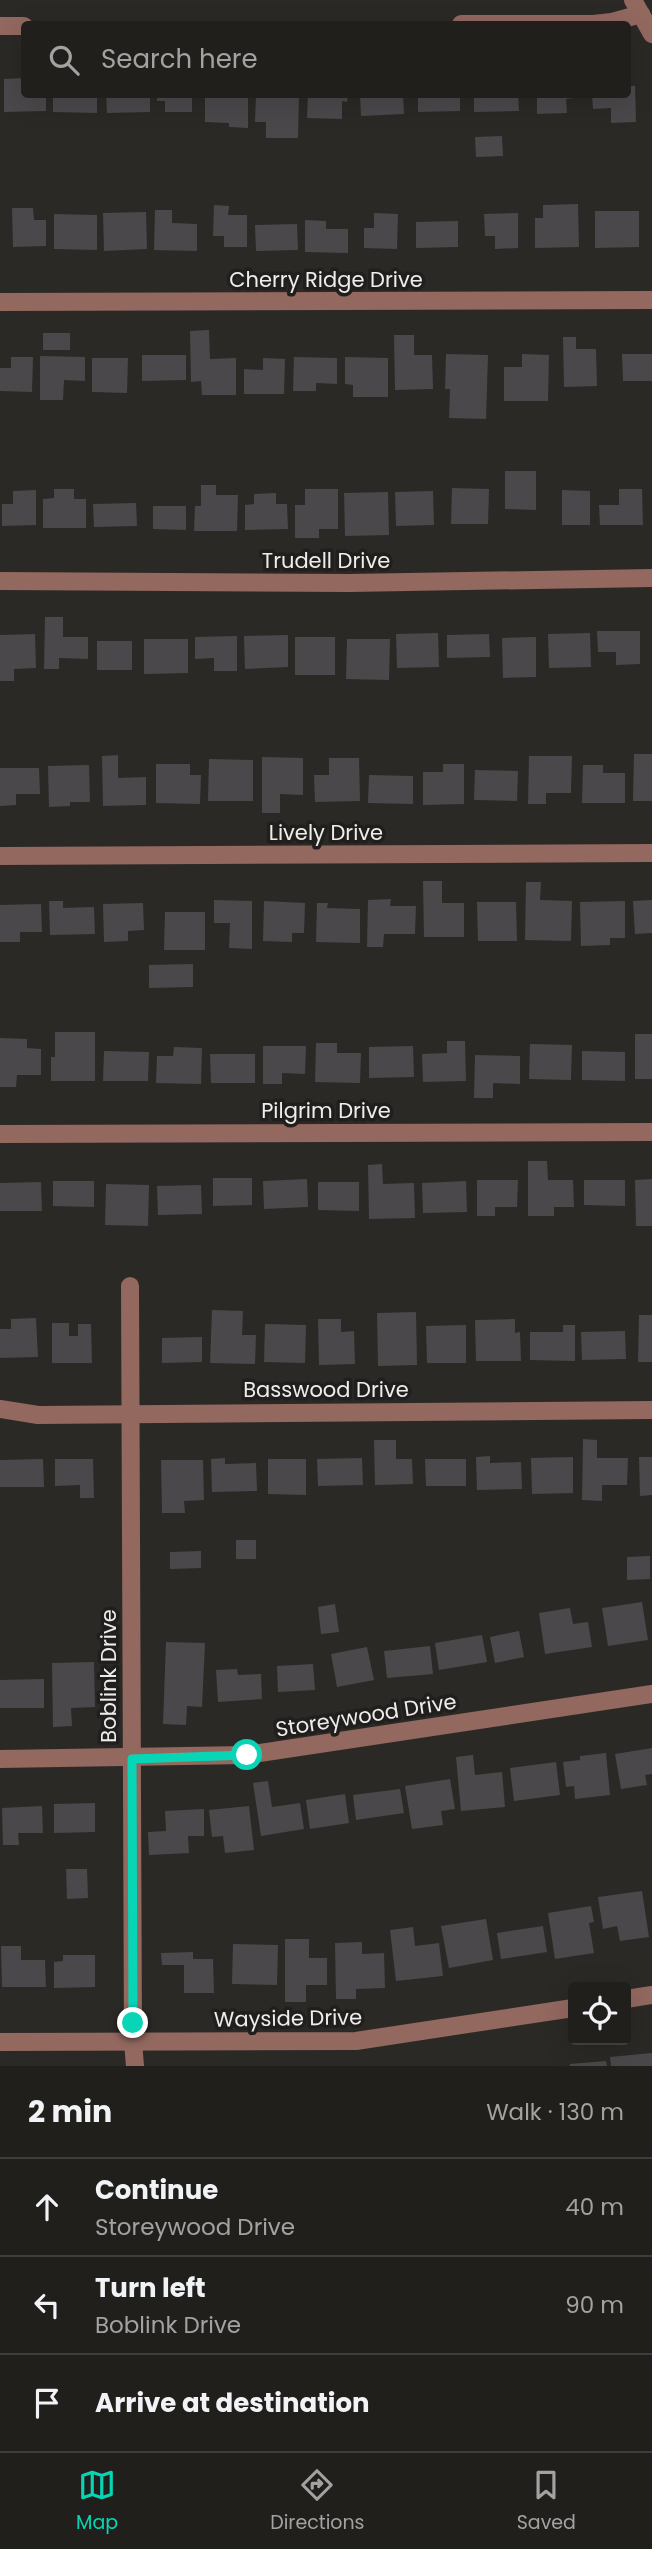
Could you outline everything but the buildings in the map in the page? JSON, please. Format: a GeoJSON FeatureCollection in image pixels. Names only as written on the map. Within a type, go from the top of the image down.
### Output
{"type":"FeatureCollection","features":[{"type":"Feature","properties":{"kind":"street"},"geometry":{"type":"LineString","coordinates":[[620,21],[644,18]]}},
{"type":"Feature","properties":{"kind":"street"},"geometry":{"type":"LineString","coordinates":[[0,26],[21,26]]}},
{"type":"Feature","properties":{"kind":"street","name":"Cherry Ridge Drive"},"geometry":{"type":"LineString","coordinates":[[0,302],[652,300]]}},
{"type":"Feature","properties":{"kind":"street","name":"Trudell Drive"},"geometry":{"type":"LineString","coordinates":[[0,581],[349,583],[652,578]]}},
{"type":"Feature","properties":{"kind":"street","name":"Lively Drive"},"geometry":{"type":"LineString","coordinates":[[0,856],[652,853]]}},
{"type":"Feature","properties":{"kind":"street","name":"Pilgrim Drive"},"geometry":{"type":"LineString","coordinates":[[0,1134],[652,1132]]}},
{"type":"Feature","properties":{"kind":"street","name":"Boblink Drive"},"geometry":{"type":"LineString","coordinates":[[130,1286],[135,2066]]}},
{"type":"Feature","properties":{"kind":"street","name":"Basswood Drive"},"geometry":{"type":"LineString","coordinates":[[0,1409],[38,1415],[652,1410]]}},
{"type":"Feature","properties":{"kind":"street","name":"Storeywood Drive"},"geometry":{"type":"LineString","coordinates":[[0,1759],[132,1759],[265,1754],[652,1694]]}},
{"type":"Feature","properties":{"kind":"street"},"geometry":{"type":"LineString","coordinates":[[631,1998],[652,1995]]}},
{"type":"Feature","properties":{"kind":"street","name":"Wayside Drive"},"geometry":{"type":"LineString","coordinates":[[0,2042],[373,2040],[568,2009]]}},
{"type":"Feature","properties":{"kind":"route"},"geometry":{"type":"LineString","coordinates":[[133,2023],[132,1759],[247,1755]]}}]}
